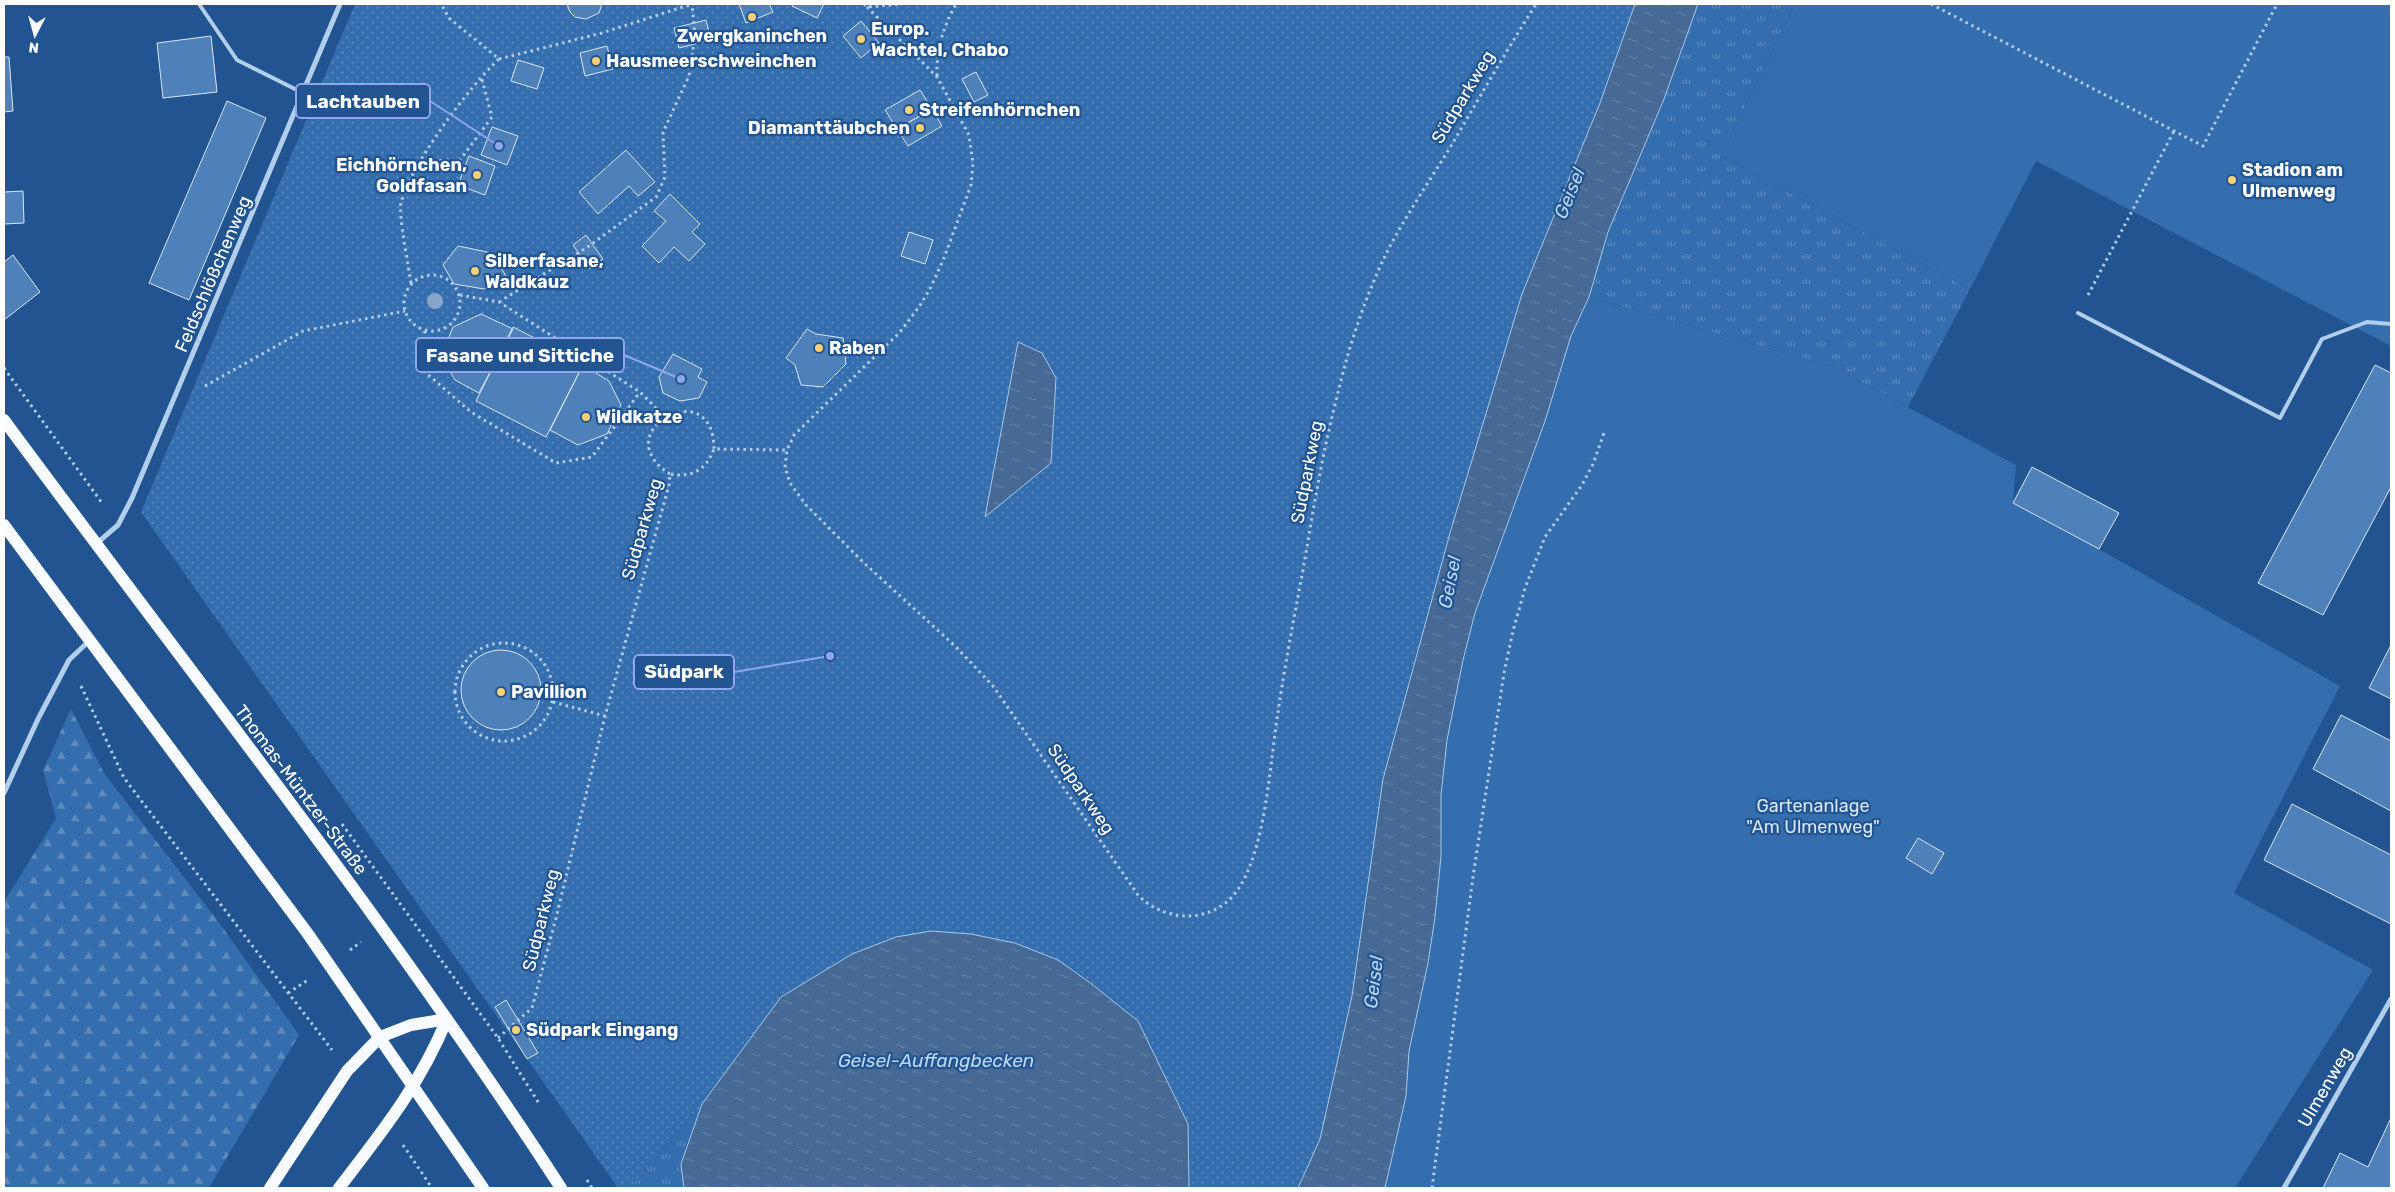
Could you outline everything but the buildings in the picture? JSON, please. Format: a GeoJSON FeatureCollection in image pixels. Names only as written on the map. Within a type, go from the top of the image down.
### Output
{"type":"FeatureCollection","features":[{"type":"Feature","properties":{"kind":"main road","name":"Thomas-Müntzer-Straße"},"geometry":{"type":"LineString","coordinates":[[4,420],[382,927],[502,1097],[561,1188]]}},
{"type":"Feature","properties":{"kind":"main road"},"geometry":{"type":"LineString","coordinates":[[4,526],[302,926],[483,1188]]}},
{"type":"Feature","properties":{"kind":"main road"},"geometry":{"type":"LineString","coordinates":[[270,1188],[347,1071],[380,1037],[412,1025],[447,1019]]}},
{"type":"Feature","properties":{"kind":"main road"},"geometry":{"type":"LineString","coordinates":[[339,1188],[414,1087],[432,1055],[447,1019]]}},
{"type":"Feature","properties":{"kind":"street","name":"Feldschlößchenweg"},"geometry":{"type":"LineString","coordinates":[[96,545],[118,525],[132,498],[340,4]]}},
{"type":"Feature","properties":{"kind":"street"},"geometry":{"type":"LineString","coordinates":[[4,793],[38,719],[69,660],[90,640]]}},
{"type":"Feature","properties":{"kind":"street","name":"Ulmenweg"},"geometry":{"type":"LineString","coordinates":[[2284,1188],[2391,999]]}},
{"type":"Feature","properties":{"kind":"lane"},"geometry":{"type":"LineString","coordinates":[[199,4],[237,60],[303,93]]}},
{"type":"Feature","properties":{"kind":"lane"},"geometry":{"type":"LineString","coordinates":[[2078,313],[2280,418],[2322,339],[2367,322],[2391,324]]}},
{"type":"Feature","properties":{"kind":"path"},"geometry":{"type":"LineString","coordinates":[[441,4],[449,18],[500,59]]}},
{"type":"Feature","properties":{"kind":"path"},"geometry":{"type":"LineString","coordinates":[[411,283],[400,205],[420,161],[480,76],[500,59],[602,33],[692,4],[695,34],[689,76],[663,132],[665,177],[656,197],[589,246],[499,302]]}},
{"type":"Feature","properties":{"kind":"path"},"geometry":{"type":"LineString","coordinates":[[865,5],[902,4]]}},
{"type":"Feature","properties":{"kind":"path"},"geometry":{"type":"LineString","coordinates":[[937,77],[936,58],[941,35],[956,4]]}},
{"type":"Feature","properties":{"kind":"path","name":"Südparkweg"},"geometry":{"type":"LineString","coordinates":[[787,450],[786,466],[790,483],[806,505],[863,562],[956,647],[993,686],[1099,841],[1147,904],[1169,915],[1181,916],[1195,916],[1220,908],[1239,889],[1253,860],[1257,844],[1278,709],[1324,458],[1345,364],[1366,302],[1386,256],[1408,217],[1536,4]]}},
{"type":"Feature","properties":{"kind":"path"},"geometry":{"type":"LineString","coordinates":[[1931,4],[2203,146],[2277,4]]}},
{"type":"Feature","properties":{"kind":"path"},"geometry":{"type":"LineString","coordinates":[[670,474],[660,468],[653,459],[650,448],[650,434],[655,424],[672,412],[683,411],[702,418],[709,426],[714,437],[714,449],[787,450],[794,435],[900,332],[931,287],[944,258],[971,185],[973,158],[969,135],[937,77],[865,5]]}},
{"type":"Feature","properties":{"kind":"path"},"geometry":{"type":"LineString","coordinates":[[420,161],[460,160],[492,117],[480,76]]}},
{"type":"Feature","properties":{"kind":"path"},"geometry":{"type":"LineString","coordinates":[[2078,313],[2174,131]]}},
{"type":"Feature","properties":{"kind":"path"},"geometry":{"type":"LineString","coordinates":[[424,275],[439,275],[452,282],[460,295],[460,310],[453,323],[440,330],[425,331],[412,324],[404,311],[404,296],[411,283],[424,275]]}},
{"type":"Feature","properties":{"kind":"path"},"geometry":{"type":"LineString","coordinates":[[460,295],[499,302],[640,392],[664,416]]}},
{"type":"Feature","properties":{"kind":"path"},"geometry":{"type":"LineString","coordinates":[[173,404],[303,331],[404,311]]}},
{"type":"Feature","properties":{"kind":"path"},"geometry":{"type":"LineString","coordinates":[[425,331],[425,372],[471,412],[556,463],[592,457],[640,392]]}},
{"type":"Feature","properties":{"kind":"path"},"geometry":{"type":"LineString","coordinates":[[4,368],[118,525]]}},
{"type":"Feature","properties":{"kind":"path"},"geometry":{"type":"LineString","coordinates":[[1432,1188],[1474,867],[1504,673],[1513,631],[1525,588],[1545,538],[1582,485],[1593,464],[1605,430]]}},
{"type":"Feature","properties":{"kind":"path","name":"Südparkweg"},"geometry":{"type":"LineString","coordinates":[[406,909],[498,1038],[532,1008],[605,716],[670,474],[691,475],[701,470],[710,459],[714,449]]}},
{"type":"Feature","properties":{"kind":"path"},"geometry":{"type":"LineString","coordinates":[[501,643],[518,644],[538,655],[548,668],[554,685],[553,702],[544,722],[532,734],[515,741],[498,742],[486,738],[471,729],[457,707],[455,690],[458,673],[468,659],[484,646],[501,643]]}},
{"type":"Feature","properties":{"kind":"path"},"geometry":{"type":"LineString","coordinates":[[69,660],[124,778],[288,993]]}},
{"type":"Feature","properties":{"kind":"path"},"geometry":{"type":"LineString","coordinates":[[553,702],[605,716]]}},
{"type":"Feature","properties":{"kind":"green space"},"geometry":{"type":"Polygon","coordinates":[[[355,4],[1635,4],[1600,103],[1522,294],[1450,533],[1383,779],[1352,996],[1320,1139],[1298,1188],[1189,1188],[1188,1123],[1138,1021],[1058,960],[1015,943],[971,934],[931,931],[781,997],[702,1104],[630,1188],[618,1188],[141,512],[355,4]]]}},
{"type":"Feature","properties":{"kind":"green space"},"geometry":{"type":"Polygon","coordinates":[[[1698,4],[1795,4],[1721,156],[1970,289],[1908,407],[1833,367],[1589,297],[1608,232],[1664,99],[1698,4]]]}},
{"type":"Feature","properties":{"kind":"green space","name":"Stadion am Ulmenweg"},"geometry":{"type":"Polygon","coordinates":[[[1795,4],[2391,4],[2391,346],[2036,161],[1970,289],[1721,156],[1795,4]]]}},
{"type":"Feature","properties":{"kind":"green space","name":"Gartenanlage \"Am Ulmenweg\""},"geometry":{"type":"Polygon","coordinates":[[[1589,297],[1833,367],[2016,465],[2013,503],[2099,549],[2340,686],[2234,893],[2373,970],[2235,1188],[1385,1188],[1406,1096],[1409,1051],[1428,963],[1435,917],[1441,856],[1441,795],[1447,740],[1463,660],[1475,613],[1545,421],[1571,335],[1589,297]]]}},
{"type":"Feature","properties":{"kind":"green space"},"geometry":{"type":"Polygon","coordinates":[[[71,709],[104,773],[220,924],[299,1035],[209,1188],[4,1188],[4,902],[56,818],[43,770],[71,709]]]}},
{"type":"Feature","properties":{"kind":"green space"},"geometry":{"type":"Polygon","coordinates":[[[702,1104],[681,1164],[684,1188],[630,1188],[702,1104]]]}},
{"type":"Feature","properties":{"kind":"water","name":"Geisel"},"geometry":{"type":"Polygon","coordinates":[[[1635,4],[1698,4],[1664,99],[1608,232],[1589,297],[1571,336],[1545,421],[1475,613],[1463,660],[1447,740],[1441,795],[1441,856],[1435,917],[1428,963],[1409,1051],[1406,1096],[1385,1188],[1298,1188],[1320,1139],[1352,996],[1383,779],[1450,533],[1522,294],[1600,103],[1635,4]]]}},
{"type":"Feature","properties":{"kind":"water"},"geometry":{"type":"Polygon","coordinates":[[[1018,342],[1042,353],[1056,378],[1051,463],[985,517],[1018,342]]]}},
{"type":"Feature","properties":{"kind":"water","name":"Geisel-Auffangbecken"},"geometry":{"type":"Polygon","coordinates":[[[931,931],[971,934],[1015,943],[1058,960],[1138,1021],[1188,1124],[1189,1188],[684,1188],[681,1164],[702,1104],[781,997],[852,954],[896,937],[931,931]]]}},
{"type":"Feature","properties":{"kind":"place","name":"Zwergkaninchen"},"geometry":{"type":"Point","coordinates":[752,17]}},
{"type":"Feature","properties":{"kind":"place","name":"Europ. Wachtel, Chabo"},"geometry":{"type":"Point","coordinates":[861,39]}},
{"type":"Feature","properties":{"kind":"place","name":"Hausmeerschweinchen"},"geometry":{"type":"Point","coordinates":[596,61]}},
{"type":"Feature","properties":{"kind":"place","name":"Streifenhörnchen"},"geometry":{"type":"Point","coordinates":[909,110]}},
{"type":"Feature","properties":{"kind":"place","name":"Diamanttäubchen"},"geometry":{"type":"Point","coordinates":[920,128]}},
{"type":"Feature","properties":{"kind":"place","name":"Lachtauben"},"geometry":{"type":"Point","coordinates":[499,146]}},
{"type":"Feature","properties":{"kind":"place","name":"Eichhörnchen, Goldfasan"},"geometry":{"type":"Point","coordinates":[477,175]}},
{"type":"Feature","properties":{"kind":"place","name":"Stadion am Ulmenweg"},"geometry":{"type":"Point","coordinates":[2232,180]}},
{"type":"Feature","properties":{"kind":"place","name":"Silberfasane, Waldkauz"},"geometry":{"type":"Point","coordinates":[475,271]}},
{"type":"Feature","properties":{"kind":"place","name":"Raben"},"geometry":{"type":"Point","coordinates":[819,348]}},
{"type":"Feature","properties":{"kind":"place","name":"Fasane und Sittiche"},"geometry":{"type":"Point","coordinates":[681,379]}},
{"type":"Feature","properties":{"kind":"place","name":"Wildkatze"},"geometry":{"type":"Point","coordinates":[586,417]}},
{"type":"Feature","properties":{"kind":"place","name":"Südpark"},"geometry":{"type":"Point","coordinates":[830,656]}},
{"type":"Feature","properties":{"kind":"place","name":"Pavillion"},"geometry":{"type":"Point","coordinates":[501,692]}},
{"type":"Feature","properties":{"kind":"place","name":"Südpark Eingang"},"geometry":{"type":"Point","coordinates":[516,1030]}}]}
